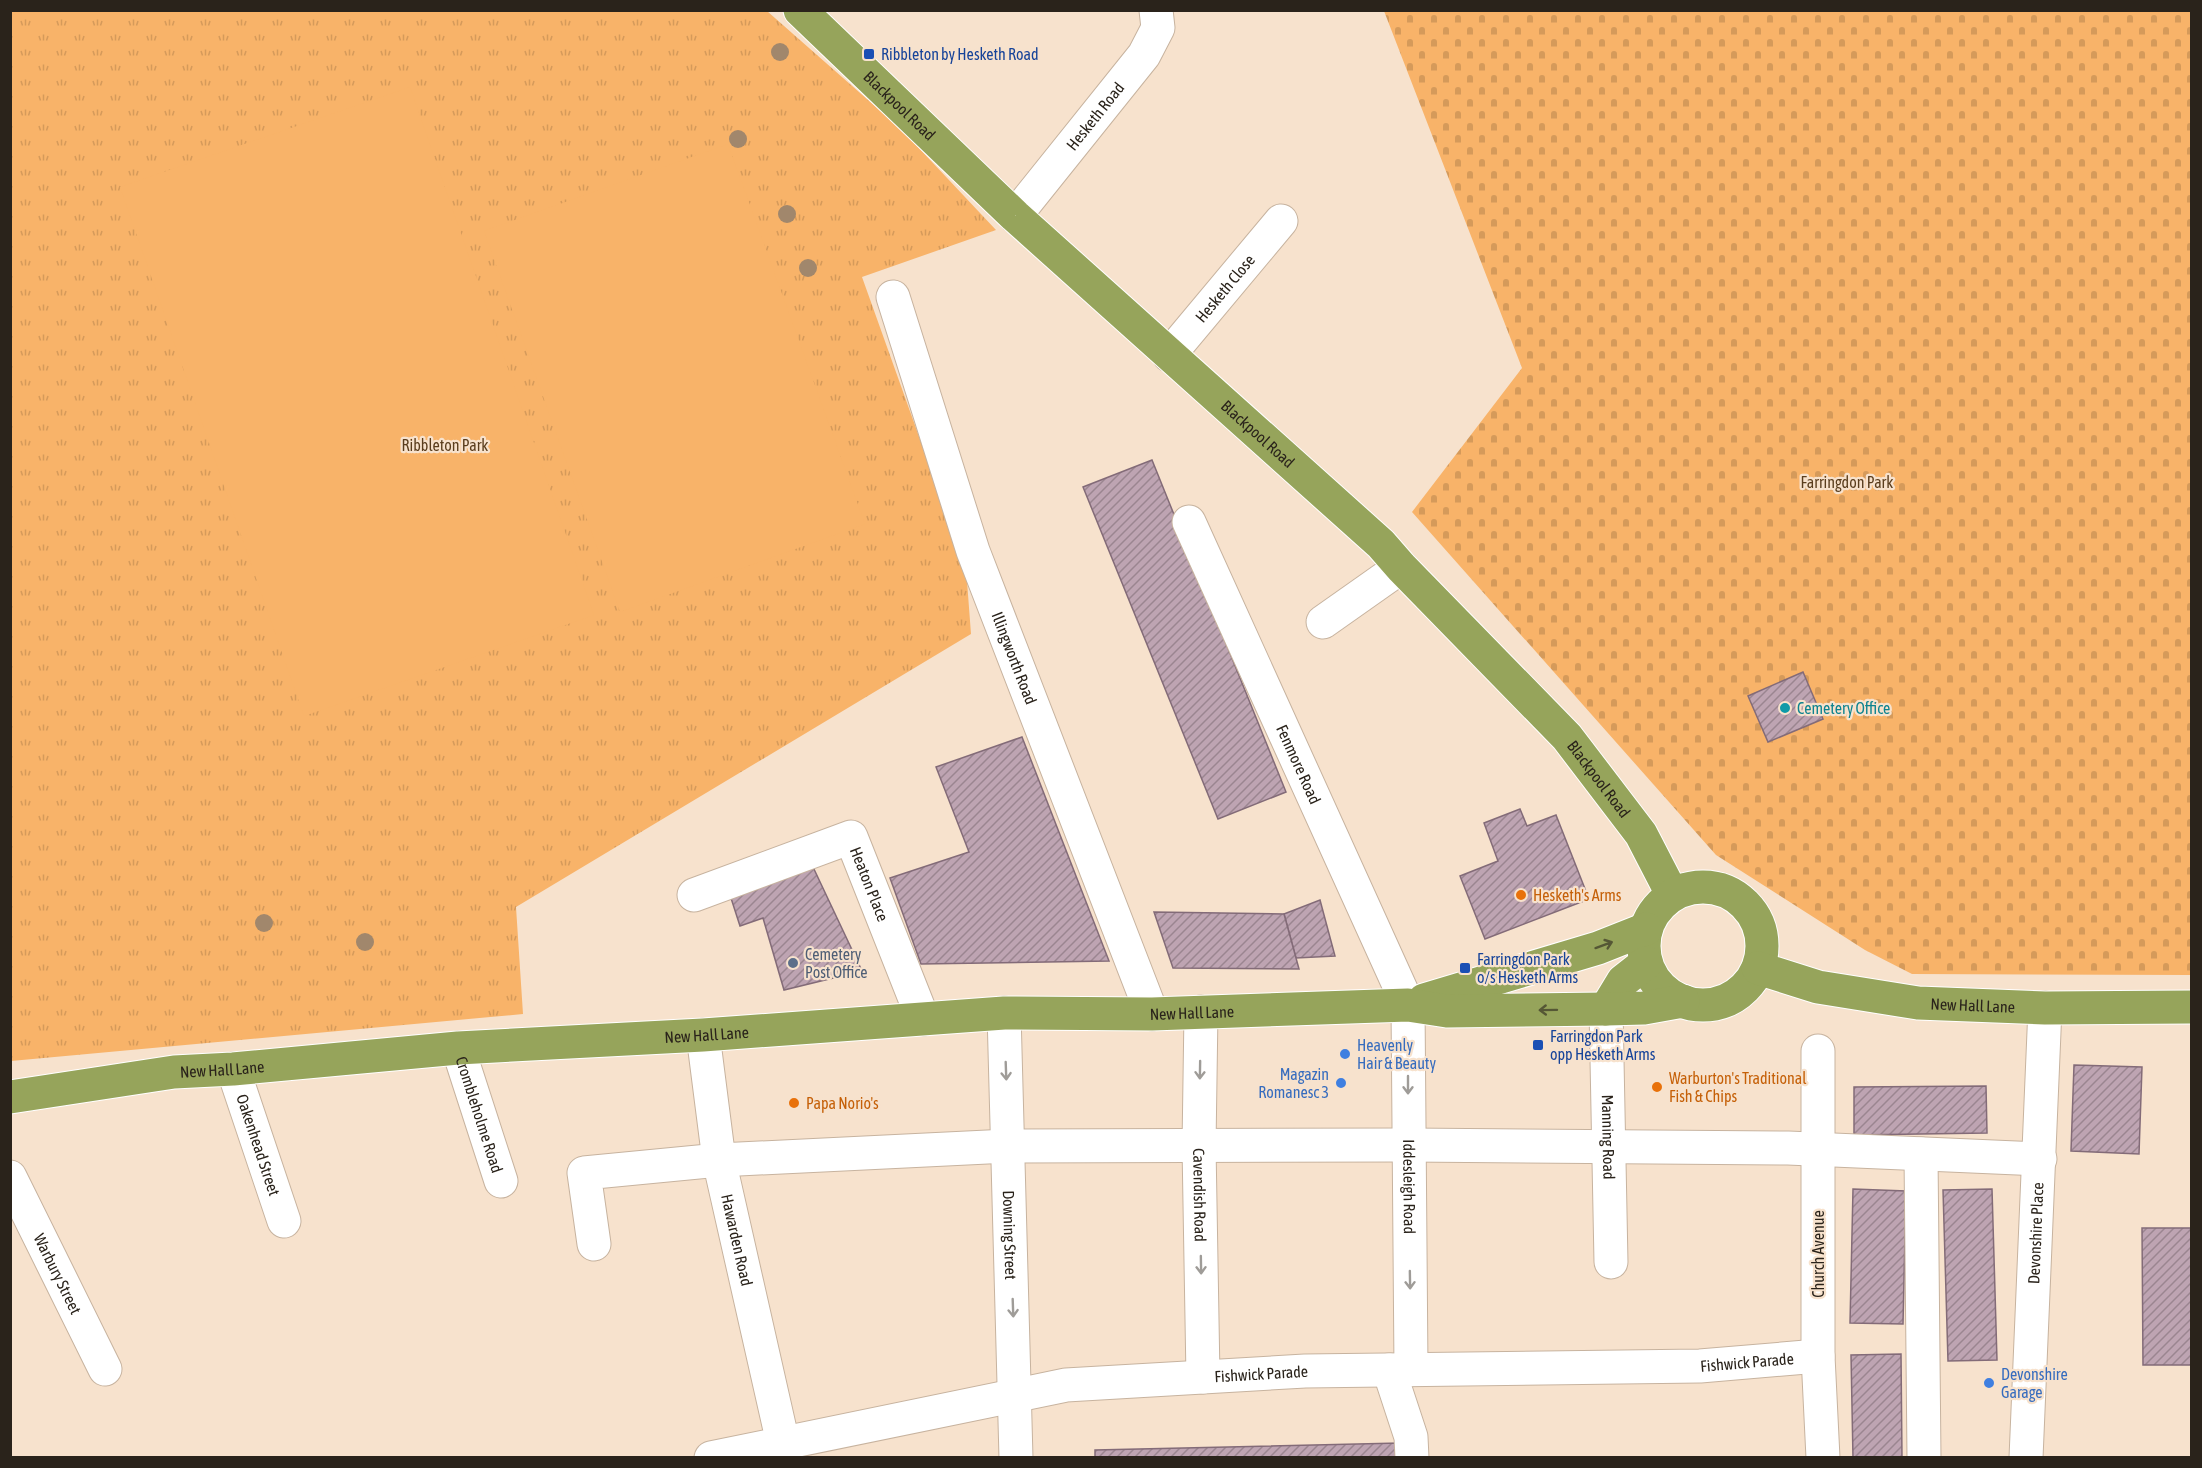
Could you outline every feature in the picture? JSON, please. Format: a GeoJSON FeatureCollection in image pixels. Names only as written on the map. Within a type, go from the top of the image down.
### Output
{"type":"FeatureCollection","features":[{"type":"Feature","properties":{"kind":"highway","name":"Blackpool Road"},"geometry":{"type":"LineString","coordinates":[[800,10],[1015,216],[1381,544],[1568,737],[1641,834],[1671,894]]}},
{"type":"Feature","properties":{"kind":"highway"},"geometry":{"type":"LineString","coordinates":[[1694,887],[1711,887],[1727,892],[1742,901],[1753,914],[1761,931],[1758,968],[1749,984],[1730,1000],[1701,1005],[1683,1002],[1667,993],[1654,979],[1646,963],[1644,947],[1646,929],[1653,915],[1671,894],[1694,887]]}},
{"type":"Feature","properties":{"kind":"highway","name":"New Hall Lane"},"geometry":{"type":"LineString","coordinates":[[1408,1005],[1598,948],[1646,929]]}},
{"type":"Feature","properties":{"kind":"highway"},"geometry":{"type":"LineString","coordinates":[[1606,1010],[1623,981],[1646,963]]}},
{"type":"Feature","properties":{"kind":"highway","name":"New Hall Lane"},"geometry":{"type":"LineString","coordinates":[[1758,968],[1818,987],[1918,1003],[2045,1008],[2192,1007]]}},
{"type":"Feature","properties":{"kind":"highway","name":"New Hall Lane"},"geometry":{"type":"LineString","coordinates":[[10,1097],[174,1072],[233,1069],[458,1048],[703,1035],[1004,1012],[1152,1014],[1408,1005],[1447,1011],[1606,1010],[1644,1008],[1683,1002]]}},
{"type":"Feature","properties":{"kind":"street","name":"Hesketh Road"},"geometry":{"type":"LineString","coordinates":[[1015,216],[1144,56],[1158,28],[1156,10]]}},
{"type":"Feature","properties":{"kind":"street","name":"Hesketh Close"},"geometry":{"type":"LineString","coordinates":[[1169,355],[1281,221]]}},
{"type":"Feature","properties":{"kind":"street","name":"Illingworth Road"},"geometry":{"type":"LineString","coordinates":[[893,297],[973,551],[1152,1014]]}},
{"type":"Feature","properties":{"kind":"street","name":"Fenmore Road"},"geometry":{"type":"LineString","coordinates":[[1189,522],[1408,1005]]}},
{"type":"Feature","properties":{"kind":"street"},"geometry":{"type":"LineString","coordinates":[[1323,622],[1401,567]]}},
{"type":"Feature","properties":{"kind":"street","name":"Heaton Place"},"geometry":{"type":"LineString","coordinates":[[694,895],[851,837],[923,1019]]}},
{"type":"Feature","properties":{"kind":"street","name":"Iddesleigh Road"},"geometry":{"type":"LineString","coordinates":[[1408,1005],[1408,1145],[1400,1370],[1411,1437],[1412,1458]]}},
{"type":"Feature","properties":{"kind":"street","name":"Devonshire Place"},"geometry":{"type":"LineString","coordinates":[[2026,1458],[2045,1008]]}},
{"type":"Feature","properties":{"kind":"street","name":"Manning Road"},"geometry":{"type":"LineString","coordinates":[[1606,1010],[1611,1262]]}},
{"type":"Feature","properties":{"kind":"street","name":"Downing Street"},"geometry":{"type":"LineString","coordinates":[[1004,1012],[1016,1458]]}},
{"type":"Feature","properties":{"kind":"street","name":"Cavendish Road"},"geometry":{"type":"LineString","coordinates":[[1201,1012],[1199,1146],[1203,1377]]}},
{"type":"Feature","properties":{"kind":"street","name":"Hawarden Road"},"geometry":{"type":"LineString","coordinates":[[703,1035],[719,1160],[783,1443]]}},
{"type":"Feature","properties":{"kind":"street","name":"Crombleholme Road"},"geometry":{"type":"LineString","coordinates":[[458,1048],[501,1181]]}},
{"type":"Feature","properties":{"kind":"street","name":"Church Avenue"},"geometry":{"type":"LineString","coordinates":[[1818,1051],[1818,1356],[1823,1458]]}},
{"type":"Feature","properties":{"kind":"street","name":"Oakenhead Street"},"geometry":{"type":"LineString","coordinates":[[233,1069],[284,1221]]}},
{"type":"Feature","properties":{"kind":"street"},"geometry":{"type":"LineString","coordinates":[[594,1244],[584,1173],[719,1160],[1008,1146],[1408,1145],[1788,1148],[2040,1159]]}},
{"type":"Feature","properties":{"kind":"street"},"geometry":{"type":"LineString","coordinates":[[1921,1154],[1924,1458]]}},
{"type":"Feature","properties":{"kind":"street","name":"Warbury Street"},"geometry":{"type":"LineString","coordinates":[[10,1178],[105,1369]]}},
{"type":"Feature","properties":{"kind":"street","name":"Fishwick Parade"},"geometry":{"type":"LineString","coordinates":[[711,1458],[1066,1385],[1305,1371],[1700,1366],[1818,1356]]}},
{"type":"Feature","properties":{"kind":"green space","name":"Ribbleton Park"},"geometry":{"type":"Polygon","coordinates":[[[10,11],[767,11],[901,129],[996,230],[862,277],[966,568],[971,634],[516,907],[523,1014],[11,1061],[10,11]]]}},
{"type":"Feature","properties":{"kind":"green space","name":"Farringdon Park"},"geometry":{"type":"Polygon","coordinates":[[[1384,11],[2191,11],[2191,975],[1912,974],[1865,950],[1716,855],[1412,512],[1522,368],[1384,11]]]}},
{"type":"Feature","properties":{"kind":"green space"},"geometry":{"type":"Polygon","coordinates":[[[410,87],[594,615],[304,716],[120,187],[410,87]]]}},
{"type":"Feature","properties":{"kind":"green space"},"geometry":{"type":"Polygon","coordinates":[[[728,144],[865,524],[620,612],[484,231],[728,144]]]}},
{"type":"Feature","properties":{"kind":"building"},"geometry":{"type":"Polygon","coordinates":[[[1152,460],[1286,792],[1218,819],[1083,487],[1152,460]]]}},
{"type":"Feature","properties":{"kind":"building","name":"Cemetery Office"},"geometry":{"type":"Polygon","coordinates":[[[1803,672],[1823,719],[1768,742],[1748,696],[1803,672]]]}},
{"type":"Feature","properties":{"kind":"building"},"geometry":{"type":"Polygon","coordinates":[[[1022,737],[1109,961],[921,964],[890,878],[969,852],[936,767],[1022,737]]]}},
{"type":"Feature","properties":{"kind":"building"},"geometry":{"type":"Polygon","coordinates":[[[1520,809],[1527,826],[1556,815],[1589,899],[1485,939],[1460,876],[1498,861],[1484,823],[1520,809]]]}},
{"type":"Feature","properties":{"kind":"building"},"geometry":{"type":"Polygon","coordinates":[[[813,867],[862,971],[784,990],[763,918],[740,926],[730,895],[813,867]]]}},
{"type":"Feature","properties":{"kind":"building"},"geometry":{"type":"Polygon","coordinates":[[[1320,900],[1335,956],[1296,958],[1284,914],[1320,900]]]}},
{"type":"Feature","properties":{"kind":"building"},"geometry":{"type":"Polygon","coordinates":[[[1154,912],[1284,914],[1299,969],[1173,968],[1154,912]]]}},
{"type":"Feature","properties":{"kind":"building"},"geometry":{"type":"Polygon","coordinates":[[[2074,1065],[2142,1067],[2139,1154],[2071,1151],[2074,1065]]]}},
{"type":"Feature","properties":{"kind":"building"},"geometry":{"type":"Polygon","coordinates":[[[1986,1086],[1987,1133],[1854,1135],[1854,1087],[1986,1086]]]}},
{"type":"Feature","properties":{"kind":"building"},"geometry":{"type":"Polygon","coordinates":[[[1853,1189],[1906,1191],[1903,1324],[1850,1323],[1853,1189]]]}},
{"type":"Feature","properties":{"kind":"building"},"geometry":{"type":"Polygon","coordinates":[[[1992,1189],[1997,1360],[1948,1361],[1943,1190],[1992,1189]]]}},
{"type":"Feature","properties":{"kind":"building"},"geometry":{"type":"Polygon","coordinates":[[[2142,1228],[2191,1228],[2192,1365],[2143,1365],[2142,1228]]]}},
{"type":"Feature","properties":{"kind":"building"},"geometry":{"type":"Polygon","coordinates":[[[1901,1354],[1902,1458],[1853,1458],[1851,1355],[1901,1354]]]}},
{"type":"Feature","properties":{"kind":"building"},"geometry":{"type":"Polygon","coordinates":[[[1400,1443],[1400,1458],[1095,1458],[1095,1450],[1400,1443]]]}},
{"type":"Feature","properties":{"kind":"place","name":"Ribbleton by Hesketh Road"},"geometry":{"type":"Point","coordinates":[869,54]}},
{"type":"Feature","properties":{"kind":"place","name":"Cemetery Office"},"geometry":{"type":"Point","coordinates":[1785,708]}},
{"type":"Feature","properties":{"kind":"place","name":"Hesketh's Arms"},"geometry":{"type":"Point","coordinates":[1521,895]}},
{"type":"Feature","properties":{"kind":"place","name":"Cemetery Post Office"},"geometry":{"type":"Point","coordinates":[793,963]}},
{"type":"Feature","properties":{"kind":"place","name":"Farringdon Park o/s Hesketh Arms"},"geometry":{"type":"Point","coordinates":[1465,968]}},
{"type":"Feature","properties":{"kind":"place","name":"Farringdon Park opp Hesketh Arms"},"geometry":{"type":"Point","coordinates":[1538,1045]}},
{"type":"Feature","properties":{"kind":"place","name":"Heavenly Hair & Beauty"},"geometry":{"type":"Point","coordinates":[1345,1054]}},
{"type":"Feature","properties":{"kind":"place","name":"Magazin Romanesc 3"},"geometry":{"type":"Point","coordinates":[1341,1083]}},
{"type":"Feature","properties":{"kind":"place","name":"Warburton's Traditional Fish & Chips"},"geometry":{"type":"Point","coordinates":[1657,1087]}},
{"type":"Feature","properties":{"kind":"place","name":"Papa Norio's"},"geometry":{"type":"Point","coordinates":[794,1103]}},
{"type":"Feature","properties":{"kind":"place","name":"Devonshire Garage"},"geometry":{"type":"Point","coordinates":[1989,1383]}}]}
